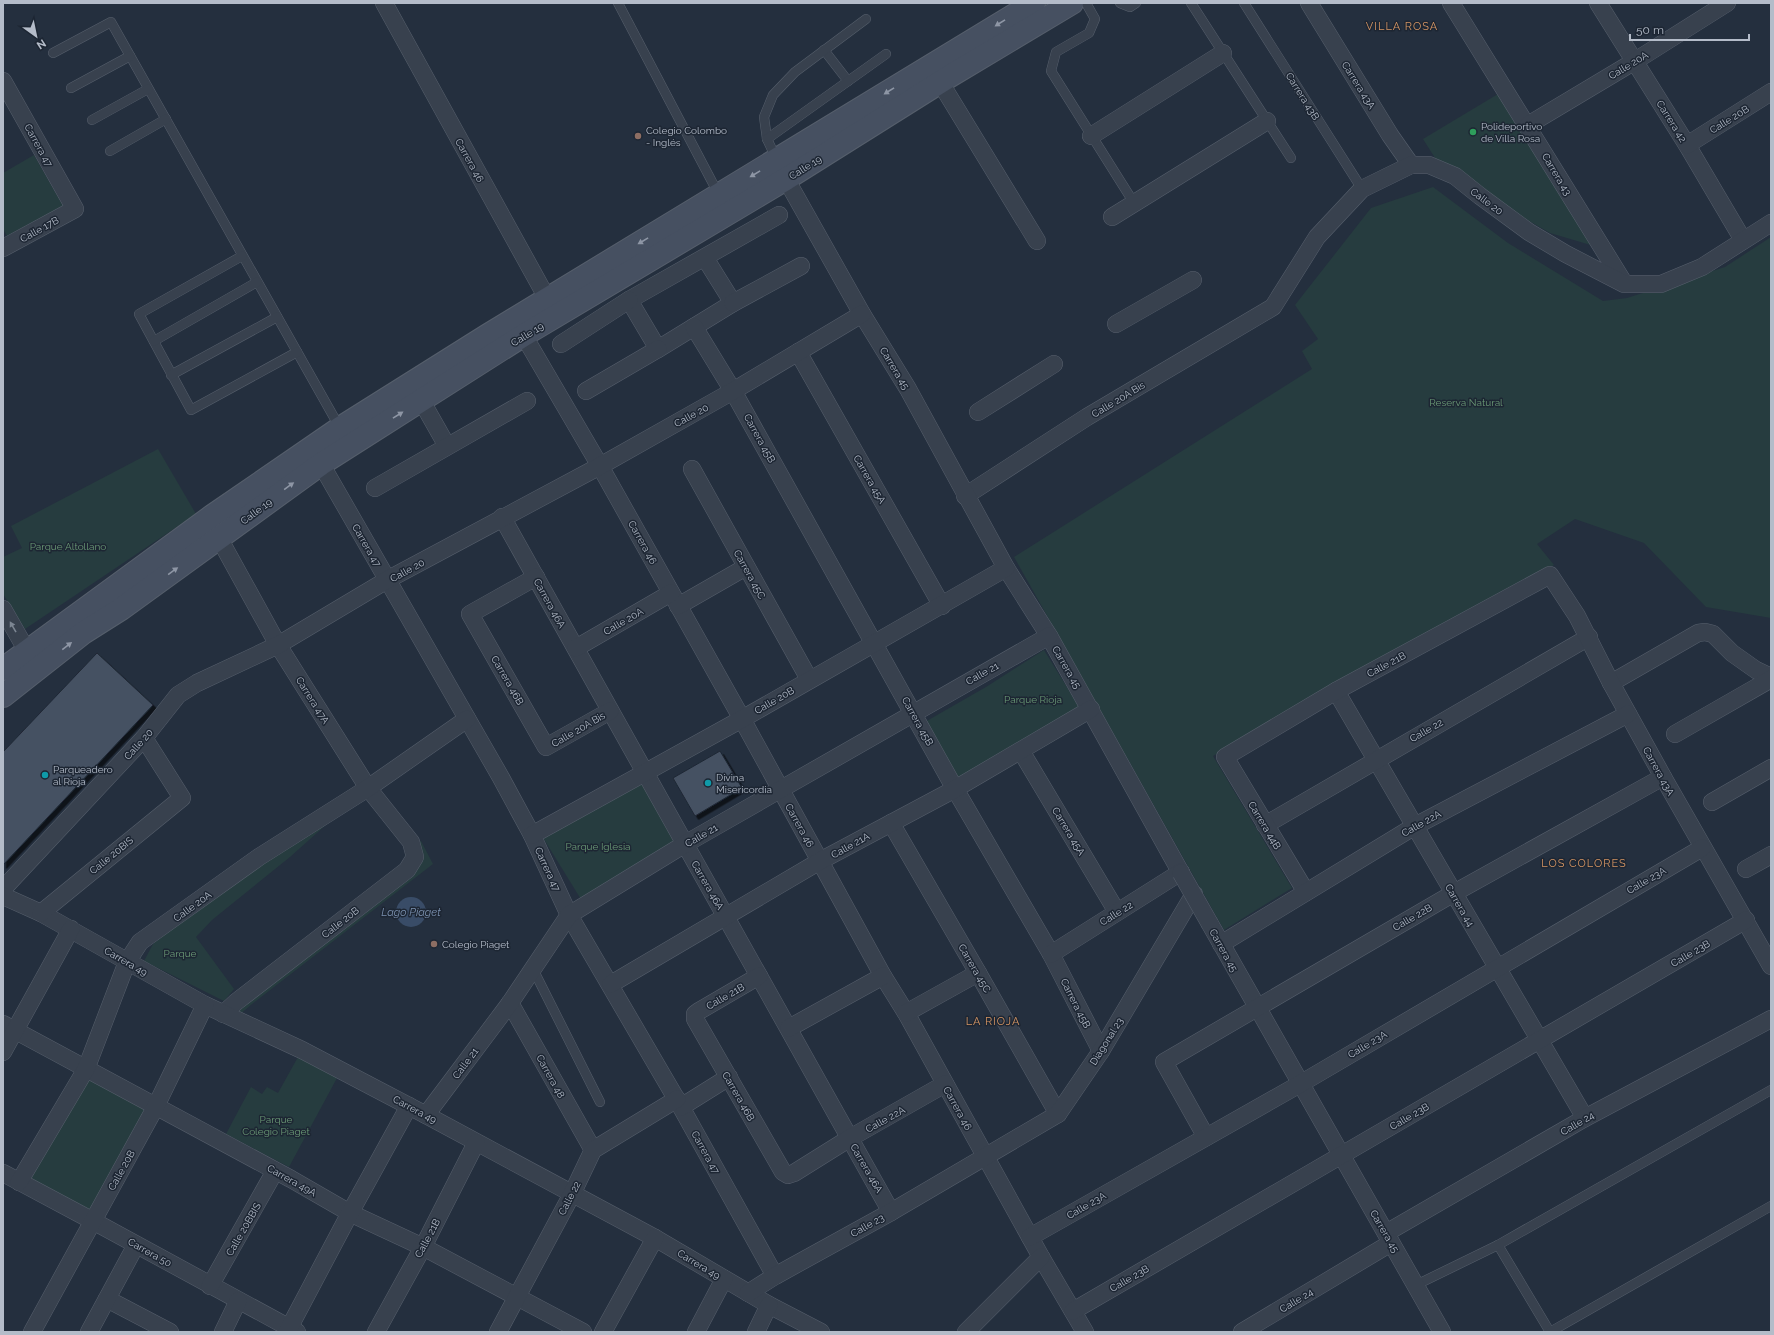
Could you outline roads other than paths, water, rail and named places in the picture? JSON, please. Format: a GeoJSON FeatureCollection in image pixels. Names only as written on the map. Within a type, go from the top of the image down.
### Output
{"type":"FeatureCollection","features":[{"type":"Feature","properties":{"kind":"main road","name":"Calle 19"},"geometry":{"type":"LineString","coordinates":[[34,659],[212,516],[340,428],[552,308],[656,257],[782,170],[1034,3]]}},
{"type":"Feature","properties":{"kind":"main road","name":"Calle 19"},"geometry":{"type":"LineString","coordinates":[[552,308],[719,195],[782,170],[940,82],[1072,3]]}},
{"type":"Feature","properties":{"kind":"main road","name":"Calle 19"},"geometry":{"type":"LineString","coordinates":[[6,676],[83,633],[121,609],[321,464],[421,400],[519,327]]}},
{"type":"Feature","properties":{"kind":"street","name":"Carrera 46"},"geometry":{"type":"LineString","coordinates":[[384,3],[552,308]]}},
{"type":"Feature","properties":{"kind":"street","name":"Carrera 43A"},"geometry":{"type":"LineString","coordinates":[[1309,3],[1390,135],[1411,165]]}},
{"type":"Feature","properties":{"kind":"street","name":"Carrera 43"},"geometry":{"type":"LineString","coordinates":[[1451,3],[1528,125],[1624,284]]}},
{"type":"Feature","properties":{"kind":"street","name":"Carrera 42"},"geometry":{"type":"LineString","coordinates":[[1598,3],[1687,145],[1743,240]]}},
{"type":"Feature","properties":{"kind":"street","name":"Calle 20A"},"geometry":{"type":"LineString","coordinates":[[1528,125],[1635,61],[1727,3]]}},
{"type":"Feature","properties":{"kind":"street"},"geometry":{"type":"LineString","coordinates":[[1091,136],[1223,53]]}},
{"type":"Feature","properties":{"kind":"street","name":"Carrera 47"},"geometry":{"type":"LineString","coordinates":[[3,81],[75,209]]}},
{"type":"Feature","properties":{"kind":"street"},"geometry":{"type":"LineString","coordinates":[[940,82],[1037,242]]}},
{"type":"Feature","properties":{"kind":"street","name":"Calle 20B"},"geometry":{"type":"LineString","coordinates":[[1687,145],[1771,92]]}},
{"type":"Feature","properties":{"kind":"street"},"geometry":{"type":"LineString","coordinates":[[1112,217],[1267,121]]}},
{"type":"Feature","properties":{"kind":"street","name":"Calle 20"},"geometry":{"type":"LineString","coordinates":[[1273,308],[1317,237],[1362,189],[1411,165],[1430,165],[1455,176],[1529,232],[1566,254],[1624,284],[1661,284],[1702,267],[1743,240]]}},
{"type":"Feature","properties":{"kind":"street","name":"Carrera 45"},"geometry":{"type":"LineString","coordinates":[[782,170],[862,314],[908,389],[965,496],[1003,563],[1049,636],[1091,708],[1221,944],[1442,1332]]}},
{"type":"Feature","properties":{"kind":"street","name":"Calle 17B"},"geometry":{"type":"LineString","coordinates":[[3,248],[75,209]]}},
{"type":"Feature","properties":{"kind":"street"},"geometry":{"type":"LineString","coordinates":[[561,344],[629,300],[670,278],[778,215]]}},
{"type":"Feature","properties":{"kind":"street"},"geometry":{"type":"LineString","coordinates":[[1743,240],[1771,223]]}},
{"type":"Feature","properties":{"kind":"street"},"geometry":{"type":"LineString","coordinates":[[656,257],[670,278]]}},
{"type":"Feature","properties":{"kind":"street"},"geometry":{"type":"LineString","coordinates":[[705,258],[733,303]]}},
{"type":"Feature","properties":{"kind":"street"},"geometry":{"type":"LineString","coordinates":[[586,391],[733,303],[801,266]]}},
{"type":"Feature","properties":{"kind":"street"},"geometry":{"type":"LineString","coordinates":[[1116,324],[1193,280]]}},
{"type":"Feature","properties":{"kind":"street"},"geometry":{"type":"LineString","coordinates":[[629,300],[658,349]]}},
{"type":"Feature","properties":{"kind":"street","name":"Calle 20A Bis"},"geometry":{"type":"LineString","coordinates":[[965,496],[1087,417],[1273,308]]}},
{"type":"Feature","properties":{"kind":"street","name":"Calle 20"},"geometry":{"type":"LineString","coordinates":[[3,889],[144,738],[178,695],[197,683],[278,645],[387,580],[502,517],[600,466],[734,391],[862,314]]}},
{"type":"Feature","properties":{"kind":"street","name":"Carrera 46"},"geometry":{"type":"LineString","coordinates":[[519,327],[600,466],[742,719],[883,976],[906,1014],[1041,1258],[1085,1332]]}},
{"type":"Feature","properties":{"kind":"street","name":"Carrera 45B"},"geometry":{"type":"LineString","coordinates":[[694,327],[734,391],[914,712],[955,789],[1051,954],[1101,1052]]}},
{"type":"Feature","properties":{"kind":"street","name":"Carrera 45A"},"geometry":{"type":"LineString","coordinates":[[798,352],[942,606]]}},
{"type":"Feature","properties":{"kind":"street"},"geometry":{"type":"LineString","coordinates":[[978,412],[1054,364]]}},
{"type":"Feature","properties":{"kind":"street"},"geometry":{"type":"LineString","coordinates":[[421,400],[447,446]]}},
{"type":"Feature","properties":{"kind":"street"},"geometry":{"type":"LineString","coordinates":[[375,488],[526,401]]}},
{"type":"Feature","properties":{"kind":"street","name":"Carrera 47"},"geometry":{"type":"LineString","coordinates":[[321,464],[532,835],[569,915],[611,984],[679,1103],[774,1276]]}},
{"type":"Feature","properties":{"kind":"street","name":"Carrera 45C"},"geometry":{"type":"LineString","coordinates":[[692,469],[809,679]]}},
{"type":"Feature","properties":{"kind":"street","name":"Carrera 46A"},"geometry":{"type":"LineString","coordinates":[[502,517],[891,1212]]}},
{"type":"Feature","properties":{"kind":"street","name":"Carrera 47A"},"geometry":{"type":"LineString","coordinates":[[219,538],[278,645],[368,788],[411,842],[415,857]]}},
{"type":"Feature","properties":{"kind":"street","name":"Calle 20B"},"geometry":{"type":"LineString","coordinates":[[532,835],[942,606],[1003,563]]}},
{"type":"Feature","properties":{"kind":"street","name":"Calle 20A"},"geometry":{"type":"LineString","coordinates":[[576,648],[746,567]]}},
{"type":"Feature","properties":{"kind":"street","name":"Carrera 43A"},"geometry":{"type":"LineString","coordinates":[[1550,575],[1577,616],[1611,684],[1702,848],[1770,960]]}},
{"type":"Feature","properties":{"kind":"street","name":"Calle 21B"},"geometry":{"type":"LineString","coordinates":[[1225,757],[1336,691],[1550,575]]}},
{"type":"Feature","properties":{"kind":"street","name":"Carrera 46B"},"geometry":{"type":"LineString","coordinates":[[536,577],[470,614],[546,747]]}},
{"type":"Feature","properties":{"kind":"street"},"geometry":{"type":"LineString","coordinates":[[3,609],[34,659]]}},
{"type":"Feature","properties":{"kind":"street"},"geometry":{"type":"LineString","coordinates":[[1611,684],[1698,633],[1705,632],[1712,634],[1732,653],[1756,670],[1771,678]]}},
{"type":"Feature","properties":{"kind":"street","name":"Calle 21"},"geometry":{"type":"LineString","coordinates":[[426,1115],[510,1003],[569,915],[685,844],[1049,636]]}},
{"type":"Feature","properties":{"kind":"street","name":"Calle 22"},"geometry":{"type":"LineString","coordinates":[[1265,825],[1376,759],[1588,637]]}},
{"type":"Feature","properties":{"kind":"street"},"geometry":{"type":"LineString","coordinates":[[1675,734],[1771,678]]}},
{"type":"Feature","properties":{"kind":"street","name":"Carrera 44"},"geometry":{"type":"LineString","coordinates":[[1336,691],[1585,1118]]}},
{"type":"Feature","properties":{"kind":"street","name":"Calle 21A"},"geometry":{"type":"LineString","coordinates":[[611,984],[820,861],[955,789],[1091,708]]}},
{"type":"Feature","properties":{"kind":"street","name":"Calle 20A Bis"},"geometry":{"type":"LineString","coordinates":[[546,747],[610,711]]}},
{"type":"Feature","properties":{"kind":"street","name":"Calle 22A"},"geometry":{"type":"LineString","coordinates":[[1221,944],[1415,826],[1628,714]]}},
{"type":"Feature","properties":{"kind":"street","name":"Calle 20A"},"geometry":{"type":"LineString","coordinates":[[19,1182],[86,1069],[127,962],[140,942],[259,857],[368,788],[467,719]]}},
{"type":"Feature","properties":{"kind":"street","name":"Calle 20BIS"},"geometry":{"type":"LineString","coordinates":[[41,913],[182,798],[144,738]]}},
{"type":"Feature","properties":{"kind":"street","name":"Carrera 45A"},"geometry":{"type":"LineString","coordinates":[[1021,751],[1117,912]]}},
{"type":"Feature","properties":{"kind":"street","name":"Carrera 44B"},"geometry":{"type":"LineString","coordinates":[[1225,757],[1306,892]]}},
{"type":"Feature","properties":{"kind":"street"},"geometry":{"type":"LineString","coordinates":[[1712,802],[1771,768]]}},
{"type":"Feature","properties":{"kind":"street","name":"Calle 22B"},"geometry":{"type":"LineString","coordinates":[[1206,1137],[1164,1062],[1454,893],[1662,777]]}},
{"type":"Feature","properties":{"kind":"street","name":"Carrera 45C"},"geometry":{"type":"LineString","coordinates":[[891,823],[1058,1114]]}},
{"type":"Feature","properties":{"kind":"street","name":"Calle 23A"},"geometry":{"type":"LineString","coordinates":[[1030,1237],[1300,1084],[1702,848]]}},
{"type":"Feature","properties":{"kind":"street"},"geometry":{"type":"LineString","coordinates":[[1746,869],[1771,855]]}},
{"type":"Feature","properties":{"kind":"street","name":"Calle 20B"},"geometry":{"type":"LineString","coordinates":[[224,1014],[236,1002],[407,870],[415,857]]}},
{"type":"Feature","properties":{"kind":"street","name":"Calle 22"},"geometry":{"type":"LineString","coordinates":[[1051,954],[1181,872]]}},
{"type":"Feature","properties":{"kind":"street","name":"Diagonal 23"},"geometry":{"type":"LineString","coordinates":[[986,1157],[1058,1114],[1101,1052],[1194,894]]}},
{"type":"Feature","properties":{"kind":"street","name":"Carrera 49"},"geometry":{"type":"LineString","coordinates":[[3,896],[41,913],[205,1005],[302,1050],[426,1115],[655,1238],[769,1305],[821,1332]]}},
{"type":"Feature","properties":{"kind":"street","name":"Calle 23B"},"geometry":{"type":"LineString","coordinates":[[1072,1311],[1746,920]]}},
{"type":"Feature","properties":{"kind":"street"},"geometry":{"type":"LineString","coordinates":[[3,1052],[9,1028],[71,930]]}},
{"type":"Feature","properties":{"kind":"street"},"geometry":{"type":"LineString","coordinates":[[906,1014],[978,973]]}},
{"type":"Feature","properties":{"kind":"street","name":"Calle 21B"},"geometry":{"type":"LineString","coordinates":[[695,1019],[695,1014],[699,1011],[759,976]]}},
{"type":"Feature","properties":{"kind":"street"},"geometry":{"type":"LineString","coordinates":[[789,1028],[883,976]]}},
{"type":"Feature","properties":{"kind":"street","name":"Carrera 48"},"geometry":{"type":"LineString","coordinates":[[510,1003],[593,1150]]}},
{"type":"Feature","properties":{"kind":"street","name":"Calle 20B"},"geometry":{"type":"LineString","coordinates":[[32,1332],[155,1108],[205,1005]]}},
{"type":"Feature","properties":{"kind":"street","name":"Carrera 46B"},"geometry":{"type":"LineString","coordinates":[[695,1019],[784,1172]]}},
{"type":"Feature","properties":{"kind":"street","name":"Calle 24"},"geometry":{"type":"LineString","coordinates":[[1242,1332],[1389,1238],[1585,1118],[1771,1019]]}},
{"type":"Feature","properties":{"kind":"street","name":"Carrera 49A"},"geometry":{"type":"LineString","coordinates":[[9,1028],[155,1108],[276,1171],[350,1213],[423,1247],[583,1332]]}},
{"type":"Feature","properties":{"kind":"street"},"geometry":{"type":"LineString","coordinates":[[593,1150],[729,1077]]}},
{"type":"Feature","properties":{"kind":"street","name":"Calle 22A"},"geometry":{"type":"LineString","coordinates":[[784,1172],[788,1175],[794,1173],[850,1138],[945,1084]]}},
{"type":"Feature","properties":{"kind":"street"},"geometry":{"type":"LineString","coordinates":[[291,1331],[350,1213],[409,1106]]}},
{"type":"Feature","properties":{"kind":"street","name":"Calle 21B"},"geometry":{"type":"LineString","coordinates":[[376,1332],[423,1247],[476,1143]]}},
{"type":"Feature","properties":{"kind":"street","name":"Calle 22"},"geometry":{"type":"LineString","coordinates":[[498,1332],[572,1194],[593,1150]]}},
{"type":"Feature","properties":{"kind":"street","name":"Calle 23"},"geometry":{"type":"LineString","coordinates":[[748,1293],[774,1276],[891,1212],[986,1157]]}},
{"type":"Feature","properties":{"kind":"street","name":"Calle 20BBIS"},"geometry":{"type":"LineString","coordinates":[[210,1286],[276,1171]]}},
{"type":"Feature","properties":{"kind":"street","name":"Carrera 50"},"geometry":{"type":"LineString","coordinates":[[3,1173],[93,1220],[291,1331]]}},
{"type":"Feature","properties":{"kind":"street"},"geometry":{"type":"LineString","coordinates":[[603,1332],[655,1238]]}},
{"type":"Feature","properties":{"kind":"street"},"geometry":{"type":"LineString","coordinates":[[89,1332],[136,1245]]}},
{"type":"Feature","properties":{"kind":"street"},"geometry":{"type":"LineString","coordinates":[[966,1332],[1041,1258]]}},
{"type":"Feature","properties":{"kind":"street"},"geometry":{"type":"LineString","coordinates":[[696,1332],[724,1278]]}},
{"type":"Feature","properties":{"kind":"street"},"geometry":{"type":"LineString","coordinates":[[108,1299],[170,1332]]}},
{"type":"Feature","properties":{"kind":"street"},"geometry":{"type":"LineString","coordinates":[[223,1332],[238,1301]]}},
{"type":"Feature","properties":{"kind":"street"},"geometry":{"type":"LineString","coordinates":[[756,1332],[769,1305]]}},
{"type":"Feature","properties":{"kind":"lane"},"geometry":{"type":"LineString","coordinates":[[618,3],[719,195]]}},
{"type":"Feature","properties":{"kind":"lane"},"geometry":{"type":"LineString","coordinates":[[1086,3],[1095,19],[1089,33],[1056,52],[1051,71],[1134,204]]}},
{"type":"Feature","properties":{"kind":"lane"},"geometry":{"type":"LineString","coordinates":[[1120,3],[1130,7],[1136,3]]}},
{"type":"Feature","properties":{"kind":"lane"},"geometry":{"type":"LineString","coordinates":[[1191,3],[1291,158]]}},
{"type":"Feature","properties":{"kind":"lane","name":"Carrera 43B"},"geometry":{"type":"LineString","coordinates":[[1244,3],[1362,189]]}},
{"type":"Feature","properties":{"kind":"lane"},"geometry":{"type":"LineString","coordinates":[[782,170],[767,139],[764,117],[773,95],[795,72],[866,19]]}},
{"type":"Feature","properties":{"kind":"lane"},"geometry":{"type":"LineString","coordinates":[[53,53],[111,22],[340,428]]}},
{"type":"Feature","properties":{"kind":"lane"},"geometry":{"type":"LineString","coordinates":[[824,50],[848,81]]}},
{"type":"Feature","properties":{"kind":"lane"},"geometry":{"type":"LineString","coordinates":[[767,139],[886,54]]}},
{"type":"Feature","properties":{"kind":"lane"},"geometry":{"type":"LineString","coordinates":[[72,88],[130,56]]}},
{"type":"Feature","properties":{"kind":"lane"},"geometry":{"type":"LineString","coordinates":[[92,120],[148,89]]}},
{"type":"Feature","properties":{"kind":"lane"},"geometry":{"type":"LineString","coordinates":[[110,151],[166,119]]}},
{"type":"Feature","properties":{"kind":"lane"},"geometry":{"type":"LineString","coordinates":[[242,256],[139,314],[191,410],[297,352]]}},
{"type":"Feature","properties":{"kind":"lane"},"geometry":{"type":"LineString","coordinates":[[154,341],[258,282]]}},
{"type":"Feature","properties":{"kind":"lane"},"geometry":{"type":"LineString","coordinates":[[171,375],[277,317]]}},
{"type":"Feature","properties":{"kind":"lane"},"geometry":{"type":"LineString","coordinates":[[533,969],[600,1102]]}},
{"type":"Feature","properties":{"kind":"lane"},"geometry":{"type":"LineString","coordinates":[[1416,1285],[1498,1244],[1771,1090]]}},
{"type":"Feature","properties":{"kind":"lane"},"geometry":{"type":"LineString","coordinates":[[1498,1244],[1550,1332],[1771,1206]]}},
{"type":"Feature","properties":{"kind":"water","name":"Lago Piaget"},"geometry":{"type":"Polygon","coordinates":[[[411,897],[422,901],[426,912],[422,923],[411,927],[400,923],[396,912],[400,901],[411,897]]]}},
{"type":"Feature","properties":{"kind":"place","name":"Polideportivo de Villa Rosa"},"geometry":{"type":"Point","coordinates":[1473,132]}},
{"type":"Feature","properties":{"kind":"place","name":"Colegio Colombo - Inglés"},"geometry":{"type":"Point","coordinates":[638,136]}},
{"type":"Feature","properties":{"kind":"place","name":"Parqueadero al Rioja"},"geometry":{"type":"Point","coordinates":[45,775]}},
{"type":"Feature","properties":{"kind":"place","name":"Divina Misericordia"},"geometry":{"type":"Point","coordinates":[708,783]}},
{"type":"Feature","properties":{"kind":"place","name":"Colegio Piaget"},"geometry":{"type":"Point","coordinates":[434,944]}},
{"type":"Feature","properties":{"kind":"district","name":"VILLA ROSA"},"geometry":{"type":"Point","coordinates":[1402,26]}},
{"type":"Feature","properties":{"kind":"district","name":"LOS COLORES"},"geometry":{"type":"Point","coordinates":[1584,863]}},
{"type":"Feature","properties":{"kind":"district","name":"LA RIOJA"},"geometry":{"type":"Point","coordinates":[993,1021]}},
{"type":"Feature","properties":{"kind":"park label","name":"Reserva Natural"},"geometry":{"type":"Point","coordinates":[1466,402]}},
{"type":"Feature","properties":{"kind":"park label","name":"Parque Altollano"},"geometry":{"type":"Point","coordinates":[68,546]}},
{"type":"Feature","properties":{"kind":"park label","name":"Parque Rioja"},"geometry":{"type":"Point","coordinates":[1033,699]}},
{"type":"Feature","properties":{"kind":"park label","name":"Parque Iglesia"},"geometry":{"type":"Point","coordinates":[598,846]}},
{"type":"Feature","properties":{"kind":"park label","name":"Parque"},"geometry":{"type":"Point","coordinates":[180,953]}},
{"type":"Feature","properties":{"kind":"park label","name":"Parque Colegio Piaget"},"geometry":{"type":"Point","coordinates":[276,1124]}}]}
